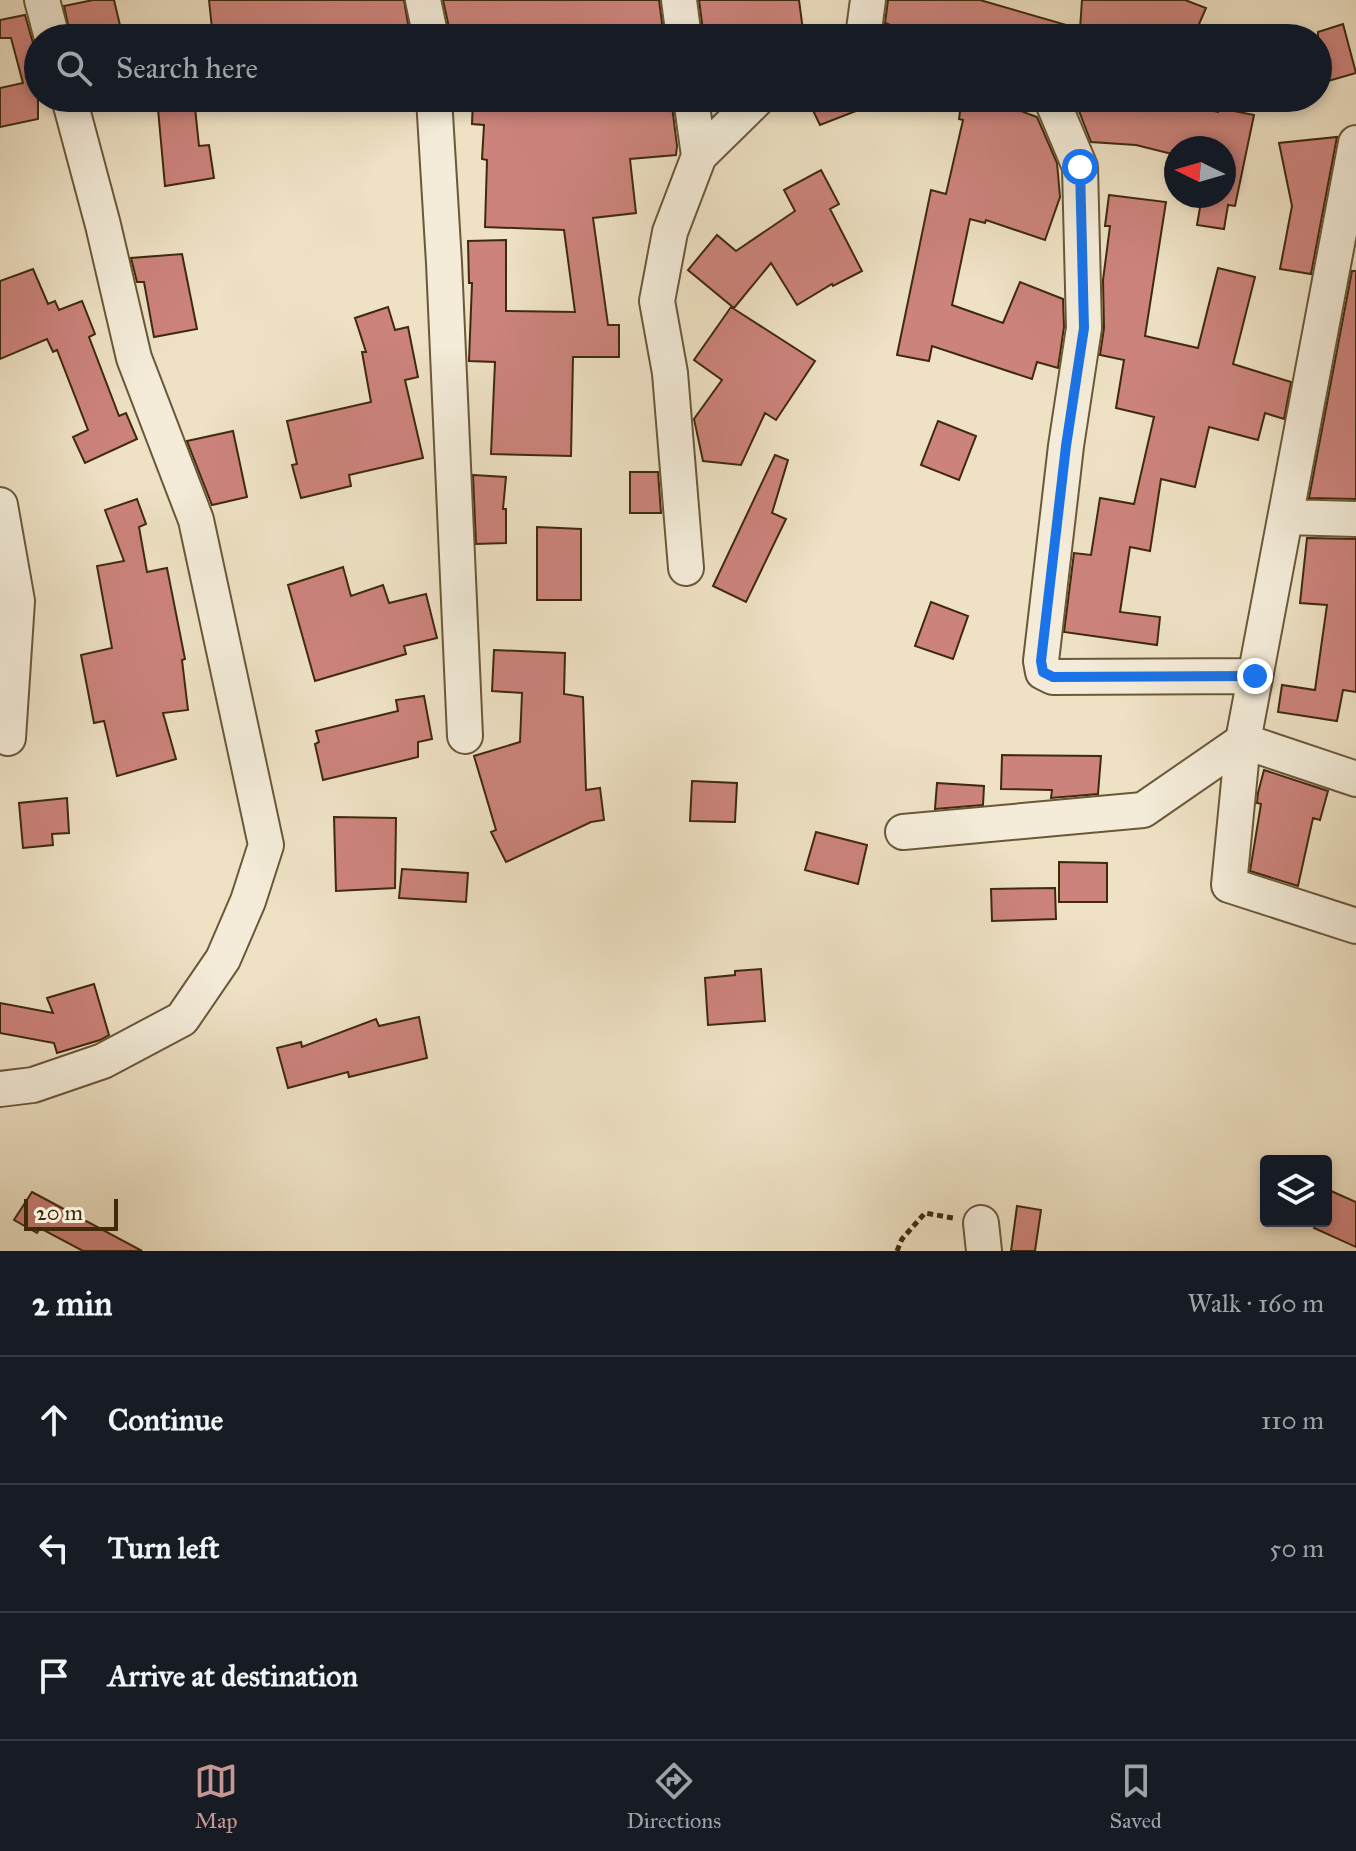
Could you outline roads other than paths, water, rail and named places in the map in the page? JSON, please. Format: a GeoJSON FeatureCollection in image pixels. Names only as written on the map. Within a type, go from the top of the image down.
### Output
{"type":"FeatureCollection","features":[{"type":"Feature","properties":{"kind":"street"},"geometry":{"type":"LineString","coordinates":[[42,0],[48,24]]}},
{"type":"Feature","properties":{"kind":"street"},"geometry":{"type":"LineString","coordinates":[[423,0],[428,24]]}},
{"type":"Feature","properties":{"kind":"street"},"geometry":{"type":"LineString","coordinates":[[679,0],[682,24]]}},
{"type":"Feature","properties":{"kind":"street"},"geometry":{"type":"LineString","coordinates":[[864,24],[868,0]]}},
{"type":"Feature","properties":{"kind":"street"},"geometry":{"type":"LineString","coordinates":[[0,1089],[33,1085],[103,1061],[182,1019],[223,959],[248,901],[266,845],[196,520],[134,358],[73,112]]}},
{"type":"Feature","properties":{"kind":"street"},"geometry":{"type":"LineString","coordinates":[[435,112],[465,736]]}},
{"type":"Feature","properties":{"kind":"street"},"geometry":{"type":"LineString","coordinates":[[693,112],[699,156]]}},
{"type":"Feature","properties":{"kind":"street"},"geometry":{"type":"LineString","coordinates":[[686,568],[670,373],[657,301],[670,232],[699,156],[744,112]]}},
{"type":"Feature","properties":{"kind":"street"},"geometry":{"type":"LineString","coordinates":[[1057,112],[1080,167],[1084,328],[1066,446],[1041,661],[1043,672],[1053,677],[1255,676]]}},
{"type":"Feature","properties":{"kind":"street"},"geometry":{"type":"LineString","coordinates":[[1356,143],[1243,741],[1229,885],[1356,926]]}},
{"type":"Feature","properties":{"kind":"street"},"geometry":{"type":"LineString","coordinates":[[0,505],[17,601],[8,738]]}},
{"type":"Feature","properties":{"kind":"street"},"geometry":{"type":"LineString","coordinates":[[1286,517],[1356,519]]}},
{"type":"Feature","properties":{"kind":"street"},"geometry":{"type":"LineString","coordinates":[[1243,741],[1356,779]]}},
{"type":"Feature","properties":{"kind":"street"},"geometry":{"type":"LineString","coordinates":[[903,832],[1143,810],[1243,741]]}}]}
